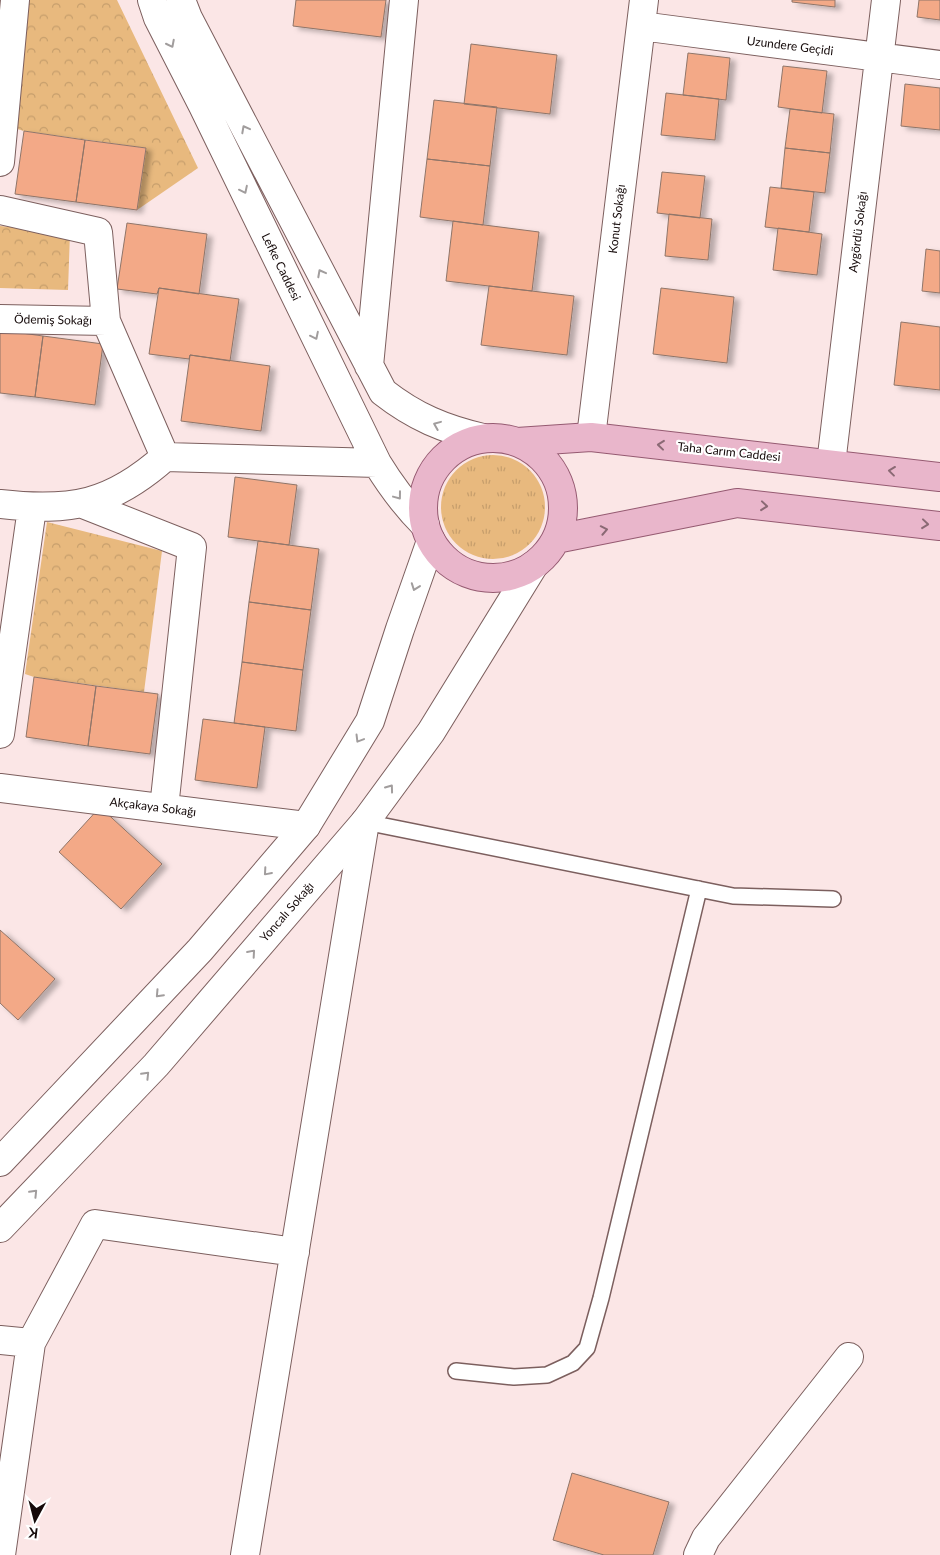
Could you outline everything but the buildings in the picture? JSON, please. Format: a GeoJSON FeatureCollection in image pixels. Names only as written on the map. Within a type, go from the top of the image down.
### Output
{"type":"FeatureCollection","features":[{"type":"Feature","properties":{"kind":"main road","name":"Taha Carım Caddesi"},"geometry":{"type":"LineString","coordinates":[[517,442],[591,437],[940,477]]}},
{"type":"Feature","properties":{"kind":"main road"},"geometry":{"type":"LineString","coordinates":[[483,438],[500,438],[517,442],[532,449],[545,460],[555,474],[561,490],[563,506],[562,523],[556,539],[547,553],[534,565],[519,573],[503,577],[469,574],[454,566],[441,555],[428,533],[423,509],[424,492],[430,476],[439,462],[467,442],[483,438]]}},
{"type":"Feature","properties":{"kind":"main road"},"geometry":{"type":"LineString","coordinates":[[556,539],[737,503],[940,526]]}},
{"type":"Feature","properties":{"kind":"street"},"geometry":{"type":"LineString","coordinates":[[0,162],[1,134],[16,0]]}},
{"type":"Feature","properties":{"kind":"street","name":"Lefke Caddesi"},"geometry":{"type":"LineString","coordinates":[[152,0],[158,18],[203,106],[377,463],[390,485],[428,533]]}},
{"type":"Feature","properties":{"kind":"street"},"geometry":{"type":"LineString","coordinates":[[181,0],[188,18],[383,392],[399,405],[435,425],[483,438]]}},
{"type":"Feature","properties":{"kind":"street"},"geometry":{"type":"LineString","coordinates":[[369,366],[404,0]]}},
{"type":"Feature","properties":{"kind":"street","name":"Aygördü Sokağı"},"geometry":{"type":"LineString","coordinates":[[831,464],[886,0]]}},
{"type":"Feature","properties":{"kind":"street","name":"Uzundere Geçidi"},"geometry":{"type":"LineString","coordinates":[[642,13],[879,57],[940,65]]}},
{"type":"Feature","properties":{"kind":"street","name":"Konut Sokağı"},"geometry":{"type":"LineString","coordinates":[[591,437],[642,13]]}},
{"type":"Feature","properties":{"kind":"street"},"geometry":{"type":"LineString","coordinates":[[0,210],[98,232],[106,321],[165,457]]}},
{"type":"Feature","properties":{"kind":"street","name":"Ödemiş Sokağı"},"geometry":{"type":"LineString","coordinates":[[0,319],[106,321]]}},
{"type":"Feature","properties":{"kind":"street"},"geometry":{"type":"LineString","coordinates":[[0,504],[32,508],[60,508],[83,504],[128,486],[148,473],[165,457],[377,463]]}},
{"type":"Feature","properties":{"kind":"street"},"geometry":{"type":"LineString","coordinates":[[83,504],[192,547],[164,808]]}},
{"type":"Feature","properties":{"kind":"street"},"geometry":{"type":"LineString","coordinates":[[0,734],[32,508]]}},
{"type":"Feature","properties":{"kind":"street"},"geometry":{"type":"LineString","coordinates":[[0,1162],[200,950],[306,826],[370,721],[400,629],[428,533]]}},
{"type":"Feature","properties":{"kind":"street","name":"Yoncalı Sokağı"},"geometry":{"type":"LineString","coordinates":[[0,1228],[156,1065],[366,822],[431,732],[534,565]]}},
{"type":"Feature","properties":{"kind":"street","name":"Akçakaya Sokağı"},"geometry":{"type":"LineString","coordinates":[[0,788],[306,826]]}},
{"type":"Feature","properties":{"kind":"street"},"geometry":{"type":"LineString","coordinates":[[244,1555],[366,822]]}},
{"type":"Feature","properties":{"kind":"street"},"geometry":{"type":"LineString","coordinates":[[2,1555],[31,1343],[95,1224],[294,1252]]}},
{"type":"Feature","properties":{"kind":"street"},"geometry":{"type":"LineString","coordinates":[[0,1340],[31,1343]]}},
{"type":"Feature","properties":{"kind":"street"},"geometry":{"type":"LineString","coordinates":[[698,1555],[706,1538],[849,1357]]}},
{"type":"Feature","properties":{"kind":"lane"},"geometry":{"type":"LineString","coordinates":[[366,822],[733,896],[833,899]]}},
{"type":"Feature","properties":{"kind":"lane"},"geometry":{"type":"LineString","coordinates":[[456,1371],[514,1377],[547,1375],[573,1363],[588,1348],[699,889]]}},
{"type":"Feature","properties":{"kind":"green space"},"geometry":{"type":"Polygon","coordinates":[[[19,0],[117,0],[198,168],[137,210],[146,148],[24,131],[0,124],[19,0]]]}},
{"type":"Feature","properties":{"kind":"green space"},"geometry":{"type":"Polygon","coordinates":[[[0,226],[70,233],[68,290],[0,288],[0,226]]]}},
{"type":"Feature","properties":{"kind":"green space"},"geometry":{"type":"Polygon","coordinates":[[[493,455],[513,459],[530,470],[541,487],[545,507],[541,527],[530,544],[513,555],[493,559],[473,555],[456,544],[445,527],[441,507],[445,487],[456,470],[473,459],[493,455]]]}},
{"type":"Feature","properties":{"kind":"green space"},"geometry":{"type":"Polygon","coordinates":[[[47,522],[162,551],[144,692],[34,677],[25,674],[47,522]]]}}]}
